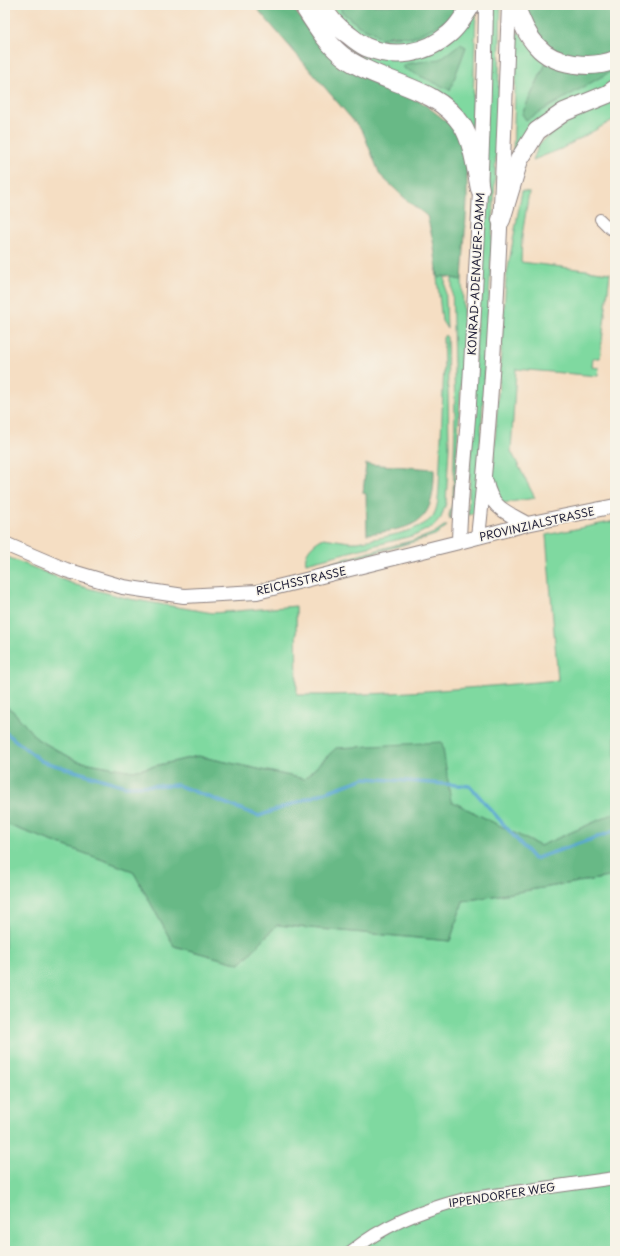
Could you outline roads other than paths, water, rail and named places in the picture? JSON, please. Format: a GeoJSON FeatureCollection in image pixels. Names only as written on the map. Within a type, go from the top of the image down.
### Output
{"type":"FeatureCollection","features":[{"type":"Feature","properties":{"kind":"highway"},"geometry":{"type":"LineString","coordinates":[[303,5],[325,38],[346,59],[371,72],[425,94],[447,108],[462,125],[470,142],[480,189]]}},
{"type":"Feature","properties":{"kind":"highway"},"geometry":{"type":"LineString","coordinates":[[322,5],[340,29],[365,46],[383,53],[404,54],[422,50],[436,44],[450,34],[471,5]]}},
{"type":"Feature","properties":{"kind":"highway"},"geometry":{"type":"LineString","coordinates":[[515,5],[523,27],[538,47],[553,58],[573,64],[589,66],[605,64],[615,60]]}},
{"type":"Feature","properties":{"kind":"highway"},"geometry":{"type":"LineString","coordinates":[[501,220],[519,160],[537,131],[564,112],[608,94],[615,89]]}},
{"type":"Feature","properties":{"kind":"main road","name":"KONRAD-ADENAUER-DAMM"},"geometry":{"type":"LineString","coordinates":[[459,542],[469,404],[480,189],[486,5]]}},
{"type":"Feature","properties":{"kind":"main road","name":"KONRAD-ADENAUER-DAMM"},"geometry":{"type":"LineString","coordinates":[[478,537],[485,475],[501,220],[509,5]]}},
{"type":"Feature","properties":{"kind":"main road"},"geometry":{"type":"LineString","coordinates":[[485,475],[488,493],[500,509],[527,524]]}},
{"type":"Feature","properties":{"kind":"main road","name":"PROVINZIALSTRASSE"},"geometry":{"type":"LineString","coordinates":[[459,542],[527,524],[615,506]]}},
{"type":"Feature","properties":{"kind":"main road","name":"REICHSSTRASSE"},"geometry":{"type":"LineString","coordinates":[[5,544],[66,570],[123,587],[184,596],[257,592],[459,542]]}},
{"type":"Feature","properties":{"kind":"street"},"geometry":{"type":"LineString","coordinates":[[600,219],[610,229],[615,230]]}},
{"type":"Feature","properties":{"kind":"street","name":"IPPENDORFER WEG"},"geometry":{"type":"LineString","coordinates":[[352,1251],[388,1226],[448,1203],[489,1195],[615,1178]]}},
{"type":"Feature","properties":{"kind":"waterway"},"geometry":{"type":"LineString","coordinates":[[5,732],[41,761],[125,786],[177,785],[259,816],[365,778],[470,786],[534,859],[615,831]]}}]}
